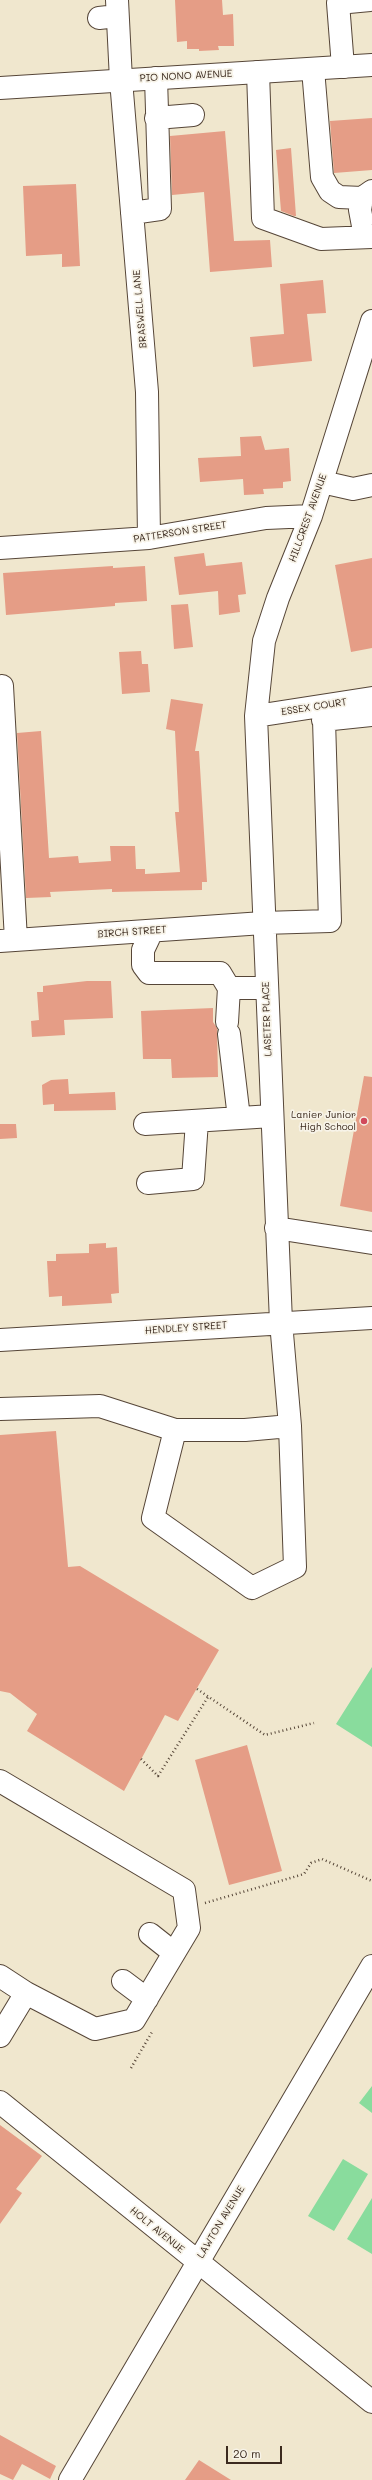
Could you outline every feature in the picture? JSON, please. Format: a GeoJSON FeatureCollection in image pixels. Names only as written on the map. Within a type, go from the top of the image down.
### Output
{"type":"FeatureCollection","features":[{"type":"Feature","properties":{"kind":"street"},"geometry":{"type":"LineString","coordinates":[[343,67],[338,3],[370,0]]}},
{"type":"Feature","properties":{"kind":"street","name":"BRASWELL LANE"},"geometry":{"type":"LineString","coordinates":[[111,11],[121,80],[148,392],[149,538]]}},
{"type":"Feature","properties":{"kind":"street","name":"PIO NONO AVENUE"},"geometry":{"type":"LineString","coordinates":[[0,88],[372,65]]}},
{"type":"Feature","properties":{"kind":"street"},"geometry":{"type":"LineString","coordinates":[[313,69],[322,177],[330,191],[339,197],[367,195],[360,210],[363,226],[372,237]]}},
{"type":"Feature","properties":{"kind":"street"},"geometry":{"type":"LineString","coordinates":[[258,72],[262,218],[321,239],[372,237]]}},
{"type":"Feature","properties":{"kind":"street"},"geometry":{"type":"LineString","coordinates":[[132,213],[160,209],[156,118],[156,78]]}},
{"type":"Feature","properties":{"kind":"street"},"geometry":{"type":"LineString","coordinates":[[156,118],[193,115]]}},
{"type":"Feature","properties":{"kind":"street","name":"HILLCREST AVENUE"},"geometry":{"type":"LineString","coordinates":[[256,716],[264,641],[278,598],[311,516],[371,327]]}},
{"type":"Feature","properties":{"kind":"street"},"geometry":{"type":"LineString","coordinates":[[322,482],[353,489],[372,485]]}},
{"type":"Feature","properties":{"kind":"street","name":"PATTERSON STREET"},"geometry":{"type":"LineString","coordinates":[[0,548],[149,538],[266,518],[311,516]]}},
{"type":"Feature","properties":{"kind":"street"},"geometry":{"type":"LineString","coordinates":[[2,686],[8,940]]}},
{"type":"Feature","properties":{"kind":"street","name":"ESSEX COURT"},"geometry":{"type":"LineString","coordinates":[[256,716],[372,698]]}},
{"type":"Feature","properties":{"kind":"street"},"geometry":{"type":"LineString","coordinates":[[256,716],[324,720],[372,715]]}},
{"type":"Feature","properties":{"kind":"street","name":"LASETER PLACE"},"geometry":{"type":"LineString","coordinates":[[175,1430],[153,1518],[252,1588],[296,1567],[290,1426],[281,1322],[276,1228],[256,716]]}},
{"type":"Feature","properties":{"kind":"street","name":"BIRCH STREET"},"geometry":{"type":"LineString","coordinates":[[8,940],[263,923],[330,921],[324,720]]}},
{"type":"Feature","properties":{"kind":"street"},"geometry":{"type":"LineString","coordinates":[[152,930],[143,950],[143,965],[149,973],[220,973],[229,988],[228,1028],[239,1118]]}},
{"type":"Feature","properties":{"kind":"street"},"geometry":{"type":"LineString","coordinates":[[229,988],[266,988]]}},
{"type":"Feature","properties":{"kind":"street"},"geometry":{"type":"LineString","coordinates":[[145,1124],[272,1116]]}},
{"type":"Feature","properties":{"kind":"street"},"geometry":{"type":"LineString","coordinates":[[148,1183],[193,1180],[197,1121]]}},
{"type":"Feature","properties":{"kind":"street"},"geometry":{"type":"LineString","coordinates":[[276,1228],[372,1243]]}},
{"type":"Feature","properties":{"kind":"street","name":"HENDLEY STREET"},"geometry":{"type":"LineString","coordinates":[[0,1340],[281,1322],[372,1318]]}},
{"type":"Feature","properties":{"kind":"street"},"geometry":{"type":"LineString","coordinates":[[0,1409],[100,1406],[175,1430],[245,1430],[290,1426]]}},
{"type":"Feature","properties":{"kind":"street"},"geometry":{"type":"LineString","coordinates":[[0,1780],[184,1890],[189,1928],[134,2020],[95,2029],[26,1993],[0,1976]]}},
{"type":"Feature","properties":{"kind":"street"},"geometry":{"type":"LineString","coordinates":[[150,1934],[174,1953]]}},
{"type":"Feature","properties":{"kind":"street","name":"LAWTON AVENUE"},"geometry":{"type":"LineString","coordinates":[[70,2480],[372,1966]]}},
{"type":"Feature","properties":{"kind":"street"},"geometry":{"type":"LineString","coordinates":[[123,1981],[146,1999]]}},
{"type":"Feature","properties":{"kind":"street"},"geometry":{"type":"LineString","coordinates":[[0,2036],[26,1993]]}},
{"type":"Feature","properties":{"kind":"street","name":"HOLT AVENUE"},"geometry":{"type":"LineString","coordinates":[[0,2102],[372,2402]]}},
{"type":"Feature","properties":{"kind":"path"},"geometry":{"type":"LineString","coordinates":[[197,1689],[265,1735],[314,1723]]}},
{"type":"Feature","properties":{"kind":"path"},"geometry":{"type":"LineString","coordinates":[[141,1759],[158,1776],[208,1697]]}},
{"type":"Feature","properties":{"kind":"path"},"geometry":{"type":"LineString","coordinates":[[204,1904],[304,1874],[311,1863],[322,1859],[372,1881]]}},
{"type":"Feature","properties":{"kind":"path"},"geometry":{"type":"LineString","coordinates":[[201,1898],[205,1911]]}},
{"type":"Feature","properties":{"kind":"path"},"geometry":{"type":"LineString","coordinates":[[131,2068],[155,2027]]}},
{"type":"Feature","properties":{"kind":"green space"},"geometry":{"type":"Polygon","coordinates":[[[372,1667],[372,1747],[336,1724],[372,1667]]]}},
{"type":"Feature","properties":{"kind":"green space"},"geometry":{"type":"Polygon","coordinates":[[[372,2086],[372,2113],[359,2103],[372,2086]]]}},
{"type":"Feature","properties":{"kind":"green space"},"geometry":{"type":"Polygon","coordinates":[[[343,2159],[368,2174],[334,2231],[308,2216],[343,2159]]]}},
{"type":"Feature","properties":{"kind":"green space"},"geometry":{"type":"Polygon","coordinates":[[[372,2198],[372,2254],[347,2239],[372,2198]]]}},
{"type":"Feature","properties":{"kind":"building"},"geometry":{"type":"Polygon","coordinates":[[[175,0],[222,0],[223,15],[233,14],[234,46],[218,46],[219,50],[199,51],[199,49],[187,49],[187,41],[177,42],[175,0]]]}},
{"type":"Feature","properties":{"kind":"building"},"geometry":{"type":"Polygon","coordinates":[[[372,118],[372,170],[334,173],[330,121],[372,118]]]}},
{"type":"Feature","properties":{"kind":"building"},"geometry":{"type":"Polygon","coordinates":[[[225,131],[234,241],[270,240],[272,267],[210,272],[204,192],[172,195],[170,136],[225,131]]]}},
{"type":"Feature","properties":{"kind":"building"},"geometry":{"type":"Polygon","coordinates":[[[291,148],[296,216],[281,211],[276,150],[291,148]]]}},
{"type":"Feature","properties":{"kind":"building"},"geometry":{"type":"Polygon","coordinates":[[[76,184],[80,266],[62,267],[62,254],[26,256],[23,186],[76,184]]]}},
{"type":"Feature","properties":{"kind":"building"},"geometry":{"type":"Polygon","coordinates":[[[323,280],[326,313],[307,314],[312,361],[253,367],[250,337],[284,334],[280,284],[323,280]]]}},
{"type":"Feature","properties":{"kind":"building"},"geometry":{"type":"Polygon","coordinates":[[[261,436],[265,450],[289,448],[291,481],[283,482],[283,488],[263,489],[264,494],[244,495],[243,479],[200,482],[198,458],[241,456],[240,437],[261,436]]]}},
{"type":"Feature","properties":{"kind":"building"},"geometry":{"type":"Polygon","coordinates":[[[204,553],[206,566],[242,562],[246,594],[238,595],[240,612],[219,615],[218,591],[179,595],[174,557],[204,553]]]}},
{"type":"Feature","properties":{"kind":"building"},"geometry":{"type":"Polygon","coordinates":[[[372,558],[372,648],[351,652],[335,565],[372,558]]]}},
{"type":"Feature","properties":{"kind":"building"},"geometry":{"type":"Polygon","coordinates":[[[113,566],[113,568],[145,566],[147,601],[115,603],[115,606],[6,615],[3,573],[113,566]]]}},
{"type":"Feature","properties":{"kind":"building"},"geometry":{"type":"Polygon","coordinates":[[[188,604],[193,647],[174,649],[171,605],[188,604]]]}},
{"type":"Feature","properties":{"kind":"building"},"geometry":{"type":"Polygon","coordinates":[[[141,651],[142,664],[148,664],[150,692],[122,694],[119,652],[141,651]]]}},
{"type":"Feature","properties":{"kind":"building"},"geometry":{"type":"Polygon","coordinates":[[[171,699],[203,704],[195,751],[199,751],[207,882],[202,882],[202,890],[112,892],[112,889],[50,892],[51,897],[26,898],[17,733],[41,731],[49,858],[78,856],[79,863],[111,861],[110,846],[135,846],[136,869],[145,869],[145,874],[180,872],[175,812],[179,812],[175,731],[166,729],[171,699]]]}},
{"type":"Feature","properties":{"kind":"building"},"geometry":{"type":"Polygon","coordinates":[[[87,981],[111,981],[113,1018],[64,1020],[65,1035],[32,1037],[31,1021],[39,1020],[37,992],[43,992],[43,986],[87,981]]]}},
{"type":"Feature","properties":{"kind":"building"},"geometry":{"type":"Polygon","coordinates":[[[213,1008],[213,1022],[217,1028],[218,1077],[172,1078],[171,1059],[143,1059],[141,1011],[213,1008]]]}},
{"type":"Feature","properties":{"kind":"building","name":"Lanier Junior High School"},"geometry":{"type":"Polygon","coordinates":[[[364,1076],[372,1077],[372,1212],[340,1206],[364,1076]]]}},
{"type":"Feature","properties":{"kind":"building"},"geometry":{"type":"Polygon","coordinates":[[[68,1079],[69,1094],[115,1092],[116,1110],[54,1111],[54,1104],[43,1105],[42,1085],[51,1080],[68,1079]]]}},
{"type":"Feature","properties":{"kind":"building"},"geometry":{"type":"Polygon","coordinates":[[[0,1124],[16,1124],[17,1138],[0,1139],[0,1124]]]}},
{"type":"Feature","properties":{"kind":"building"},"geometry":{"type":"Polygon","coordinates":[[[106,1243],[106,1248],[117,1247],[119,1293],[111,1294],[112,1303],[62,1306],[62,1296],[49,1297],[47,1261],[56,1261],[56,1254],[89,1253],[89,1244],[106,1243]]]}},
{"type":"Feature","properties":{"kind":"building"},"geometry":{"type":"Polygon","coordinates":[[[56,1431],[68,1567],[80,1566],[219,1650],[178,1721],[165,1715],[124,1791],[27,1731],[37,1714],[10,1693],[0,1691],[0,1435],[56,1431]]]}},
{"type":"Feature","properties":{"kind":"building"},"geometry":{"type":"Polygon","coordinates":[[[247,1745],[282,1871],[229,1885],[195,1760],[247,1745]]]}},
{"type":"Feature","properties":{"kind":"building"},"geometry":{"type":"Polygon","coordinates":[[[0,2125],[42,2156],[16,2189],[22,2193],[0,2224],[0,2125]]]}},
{"type":"Feature","properties":{"kind":"building"},"geometry":{"type":"Polygon","coordinates":[[[0,2435],[56,2466],[50,2479],[22,2464],[13,2480],[0,2474],[0,2435]]]}},
{"type":"Feature","properties":{"kind":"building"},"geometry":{"type":"Polygon","coordinates":[[[199,2460],[231,2480],[185,2480],[199,2460]]]}},
{"type":"Feature","properties":{"kind":"place","name":"Lanier Junior High School"},"geometry":{"type":"Point","coordinates":[364,1121]}}]}
